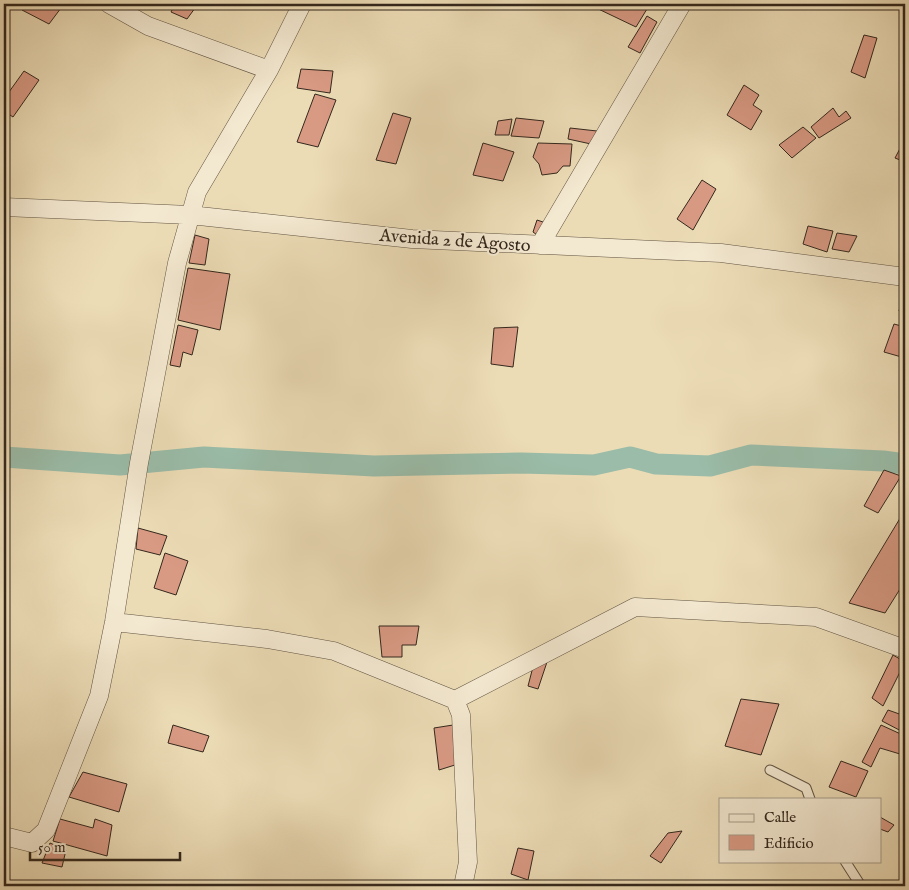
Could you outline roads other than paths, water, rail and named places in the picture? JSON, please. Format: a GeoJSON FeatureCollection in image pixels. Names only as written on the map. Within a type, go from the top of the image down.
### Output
{"type":"FeatureCollection","features":[{"type":"Feature","properties":{"kind":"street"},"geometry":{"type":"LineString","coordinates":[[109,4],[148,26],[269,70]]}},
{"type":"Feature","properties":{"kind":"street"},"geometry":{"type":"LineString","coordinates":[[4,836],[32,843],[46,830],[99,696],[114,622],[142,444],[176,263],[190,215],[197,192],[269,70],[302,4]]}},
{"type":"Feature","properties":{"kind":"street"},"geometry":{"type":"LineString","coordinates":[[540,245],[682,4]]}},
{"type":"Feature","properties":{"kind":"street","name":"Avenida 2 de Agosto"},"geometry":{"type":"LineString","coordinates":[[4,207],[190,215],[412,239],[721,254],[905,276]]}},
{"type":"Feature","properties":{"kind":"street"},"geometry":{"type":"LineString","coordinates":[[455,700],[635,607],[816,617],[905,649]]}},
{"type":"Feature","properties":{"kind":"street"},"geometry":{"type":"LineString","coordinates":[[114,622],[267,639],[334,651],[455,700],[461,715],[468,862],[463,886]]}},
{"type":"Feature","properties":{"kind":"lane"},"geometry":{"type":"LineString","coordinates":[[770,770],[806,788],[810,798]]}},
{"type":"Feature","properties":{"kind":"lane"},"geometry":{"type":"LineString","coordinates":[[846,862],[862,886]]}},
{"type":"Feature","properties":{"kind":"waterway"},"geometry":{"type":"LineString","coordinates":[[4,457],[120,465],[204,457],[374,466],[521,463],[594,465],[630,457],[656,464],[710,466],[751,455],[883,461],[905,464]]}}]}
